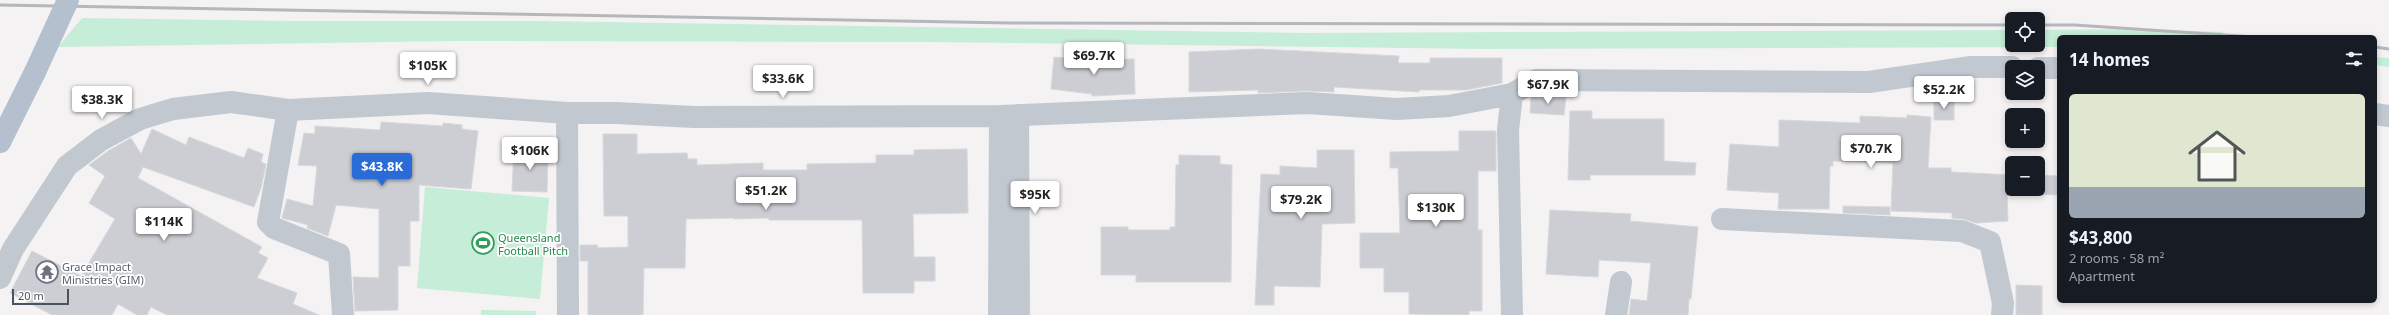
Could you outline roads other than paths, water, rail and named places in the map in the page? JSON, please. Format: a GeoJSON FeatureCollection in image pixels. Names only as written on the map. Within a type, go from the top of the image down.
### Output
{"type":"FeatureCollection","features":[{"type":"Feature","properties":{"kind":"main road"},"geometry":{"type":"LineString","coordinates":[[0,142],[6,117],[35,72],[68,0]]}},
{"type":"Feature","properties":{"kind":"street"},"geometry":{"type":"LineString","coordinates":[[0,278],[13,249],[67,166],[101,140],[140,118],[173,109],[231,102],[288,110],[428,103],[567,114],[616,112],[694,117],[1009,115],[1307,103],[1397,109],[1449,106],[1512,94],[1536,80],[1869,82],[1971,67],[2005,68]]}},
{"type":"Feature","properties":{"kind":"street"},"geometry":{"type":"LineString","coordinates":[[2045,68],[2057,68]]}},
{"type":"Feature","properties":{"kind":"street"},"geometry":{"type":"LineString","coordinates":[[1512,94],[1508,130],[1512,315]]}},
{"type":"Feature","properties":{"kind":"street"},"geometry":{"type":"LineString","coordinates":[[288,110],[268,222],[274,228],[338,254],[343,315]]}},
{"type":"Feature","properties":{"kind":"street"},"geometry":{"type":"LineString","coordinates":[[567,114],[568,315]]}},
{"type":"Feature","properties":{"kind":"street"},"geometry":{"type":"LineString","coordinates":[[2377,114],[2389,116]]}},
{"type":"Feature","properties":{"kind":"street"},"geometry":{"type":"LineString","coordinates":[[999,315],[1009,115]]}},
{"type":"Feature","properties":{"kind":"street"},"geometry":{"type":"LineString","coordinates":[[1009,115],[1019,315]]}},
{"type":"Feature","properties":{"kind":"street"},"geometry":{"type":"LineString","coordinates":[[1722,220],[1962,231],[1990,242],[2002,303],[2002,315]]}},
{"type":"Feature","properties":{"kind":"street"},"geometry":{"type":"LineString","coordinates":[[1616,315],[1621,282]]}},
{"type":"Feature","properties":{"kind":"railway"},"geometry":{"type":"LineString","coordinates":[[0,5],[1010,23],[2005,25]]}},
{"type":"Feature","properties":{"kind":"railway"},"geometry":{"type":"LineString","coordinates":[[2045,25],[2075,25],[2225,35]]}},
{"type":"Feature","properties":{"kind":"railway"},"geometry":{"type":"LineString","coordinates":[[2377,47],[2389,49]]}},
{"type":"Feature","properties":{"kind":"place","name":"Queensland Football Pitch"},"geometry":{"type":"Point","coordinates":[483,243]}},
{"type":"Feature","properties":{"kind":"place","name":"Grace Impact Ministries (GIM)"},"geometry":{"type":"Point","coordinates":[47,272]}}]}
